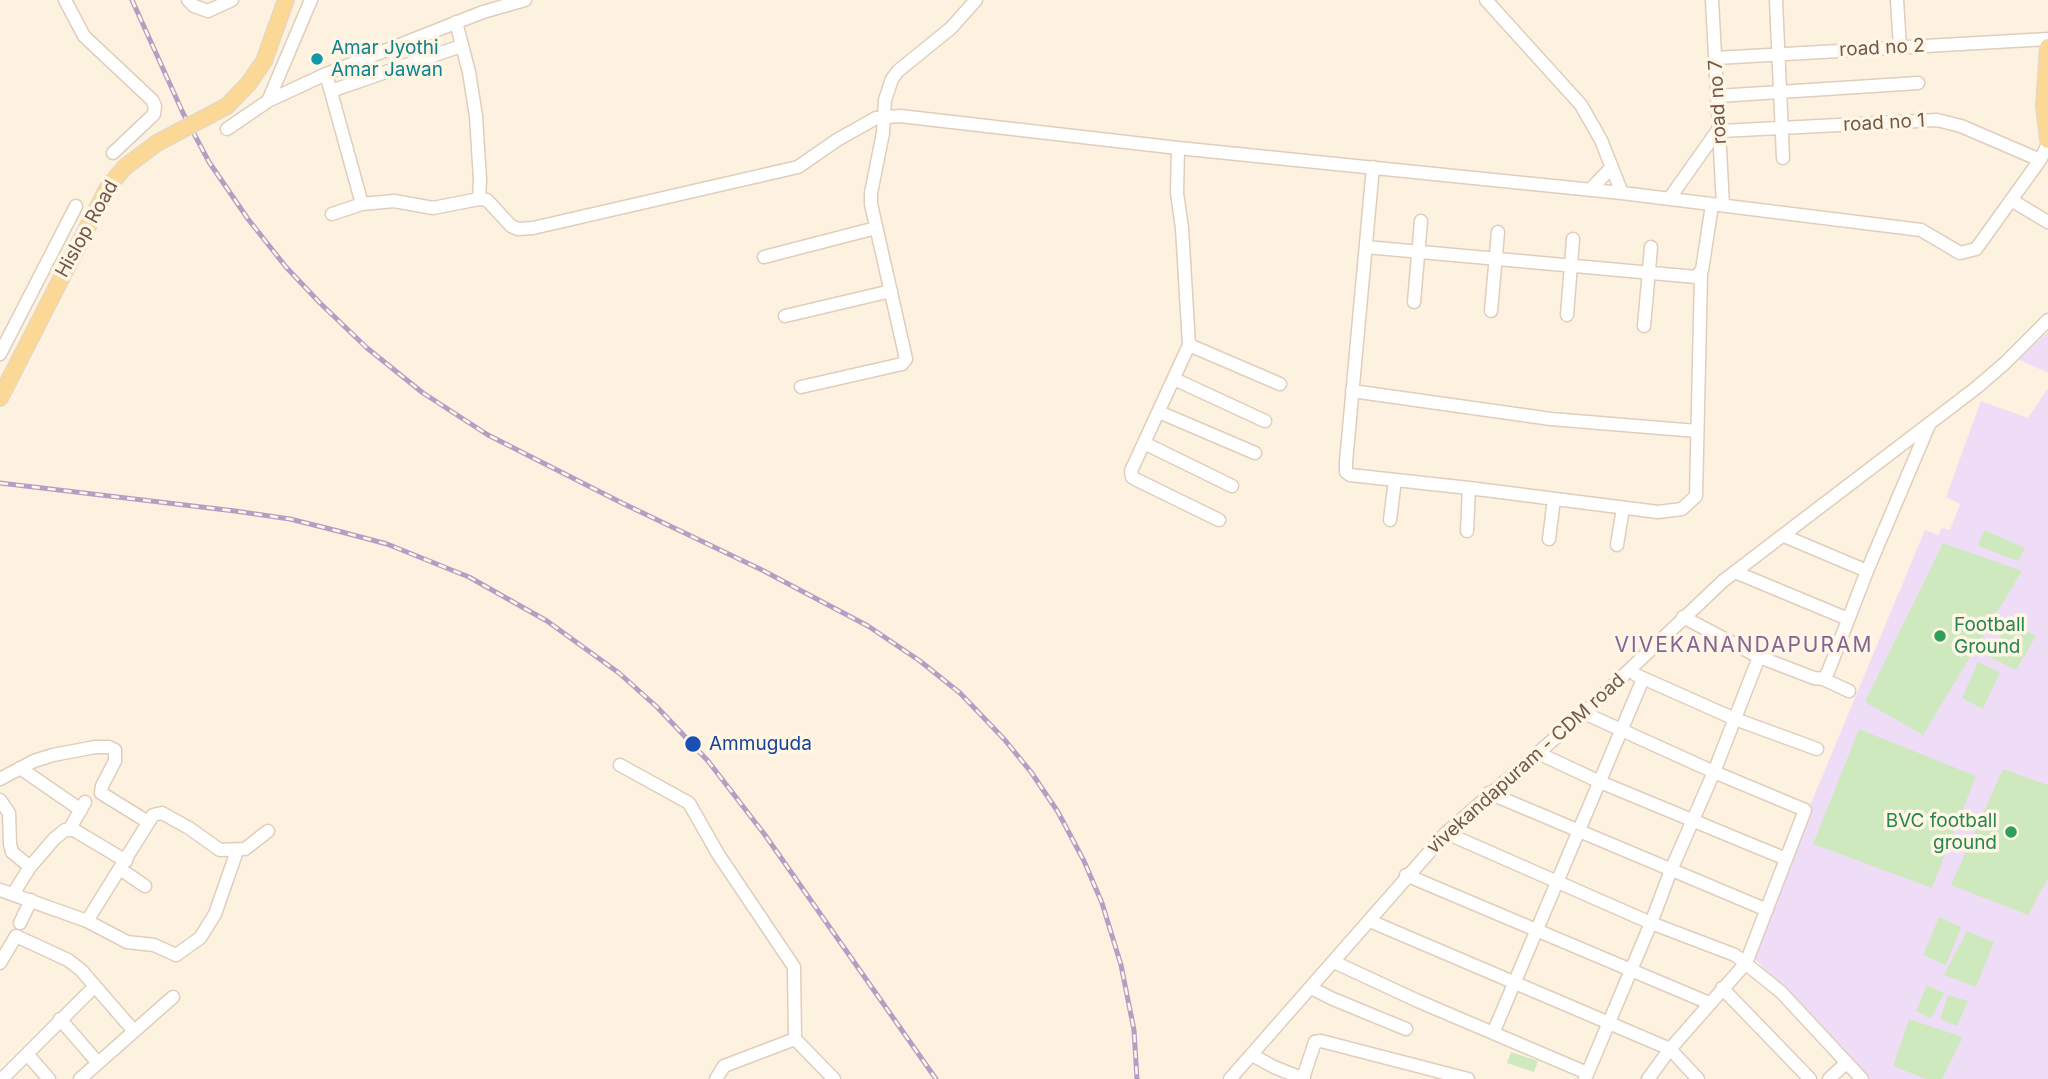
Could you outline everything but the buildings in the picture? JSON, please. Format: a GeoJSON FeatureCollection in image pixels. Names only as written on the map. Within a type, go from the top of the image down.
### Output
{"type":"FeatureCollection","features":[{"type":"Feature","properties":{"kind":"main road","name":"Hislop Road"},"geometry":{"type":"LineString","coordinates":[[0,398],[94,209],[108,187],[125,167],[157,143],[227,106],[249,83],[264,61],[286,0]]}},
{"type":"Feature","properties":{"kind":"main road"},"geometry":{"type":"LineString","coordinates":[[2048,47],[2044,106],[2048,142]]}},
{"type":"Feature","properties":{"kind":"street"},"geometry":{"type":"LineString","coordinates":[[65,0],[84,36],[152,100],[155,106],[154,114],[113,153]]}},
{"type":"Feature","properties":{"kind":"street"},"geometry":{"type":"LineString","coordinates":[[188,0],[194,6],[208,11],[232,0]]}},
{"type":"Feature","properties":{"kind":"street"},"geometry":{"type":"LineString","coordinates":[[268,101],[311,0]]}},
{"type":"Feature","properties":{"kind":"street"},"geometry":{"type":"LineString","coordinates":[[227,129],[268,101],[326,74],[456,22],[525,0]]}},
{"type":"Feature","properties":{"kind":"street"},"geometry":{"type":"LineString","coordinates":[[801,387],[902,365],[906,352],[876,228],[871,194],[888,89],[898,71],[951,28],[976,0]]}},
{"type":"Feature","properties":{"kind":"street"},"geometry":{"type":"LineString","coordinates":[[1486,0],[1581,105],[1594,126],[1622,193]]}},
{"type":"Feature","properties":{"kind":"street","name":"road no 7"},"geometry":{"type":"LineString","coordinates":[[1352,391],[1346,472],[1350,475],[1658,512],[1682,509],[1696,496],[1701,274],[1718,205],[1721,129],[1712,0]]}},
{"type":"Feature","properties":{"kind":"street"},"geometry":{"type":"LineString","coordinates":[[1776,0],[1783,158]]}},
{"type":"Feature","properties":{"kind":"street"},"geometry":{"type":"LineString","coordinates":[[1897,0],[1900,47]]}},
{"type":"Feature","properties":{"kind":"street"},"geometry":{"type":"LineString","coordinates":[[456,22],[477,116],[479,199]]}},
{"type":"Feature","properties":{"kind":"street","name":"road no 2"},"geometry":{"type":"LineString","coordinates":[[1716,58],[2048,39]]}},
{"type":"Feature","properties":{"kind":"street"},"geometry":{"type":"LineString","coordinates":[[331,91],[461,46]]}},
{"type":"Feature","properties":{"kind":"street"},"geometry":{"type":"LineString","coordinates":[[326,74],[362,204]]}},
{"type":"Feature","properties":{"kind":"street"},"geometry":{"type":"LineString","coordinates":[[1718,96],[1918,83]]}},
{"type":"Feature","properties":{"kind":"street"},"geometry":{"type":"LineString","coordinates":[[332,214],[362,204],[394,201],[433,208],[479,199],[487,200],[511,226],[518,229],[533,228],[798,167],[837,140],[885,115],[1622,193],[1921,230],[1960,253],[1976,249],[2040,160],[2048,142]]}},
{"type":"Feature","properties":{"kind":"street","name":"road no 1"},"geometry":{"type":"LineString","coordinates":[[1721,129],[1937,120],[1961,126],[2040,160]]}},
{"type":"Feature","properties":{"kind":"street"},"geometry":{"type":"LineString","coordinates":[[1670,199],[1721,129]]}},
{"type":"Feature","properties":{"kind":"street"},"geometry":{"type":"LineString","coordinates":[[1178,148],[1177,194],[1182,228],[1189,345],[1131,471],[1132,477],[1219,520]]}},
{"type":"Feature","properties":{"kind":"street"},"geometry":{"type":"LineString","coordinates":[[1373,167],[1352,391],[1551,419],[1697,431]]}},
{"type":"Feature","properties":{"kind":"street"},"geometry":{"type":"LineString","coordinates":[[1590,190],[1612,167]]}},
{"type":"Feature","properties":{"kind":"street"},"geometry":{"type":"LineString","coordinates":[[2011,200],[2048,222]]}},
{"type":"Feature","properties":{"kind":"street"},"geometry":{"type":"LineString","coordinates":[[0,354],[76,206]]}},
{"type":"Feature","properties":{"kind":"street"},"geometry":{"type":"LineString","coordinates":[[1414,302],[1421,221]]}},
{"type":"Feature","properties":{"kind":"street"},"geometry":{"type":"LineString","coordinates":[[764,257],[876,228]]}},
{"type":"Feature","properties":{"kind":"street"},"geometry":{"type":"LineString","coordinates":[[1491,311],[1498,232]]}},
{"type":"Feature","properties":{"kind":"street"},"geometry":{"type":"LineString","coordinates":[[1567,315],[1573,239]]}},
{"type":"Feature","properties":{"kind":"street"},"geometry":{"type":"LineString","coordinates":[[1366,247],[1696,277],[1701,274]]}},
{"type":"Feature","properties":{"kind":"street"},"geometry":{"type":"LineString","coordinates":[[1644,326],[1651,247]]}},
{"type":"Feature","properties":{"kind":"street"},"geometry":{"type":"LineString","coordinates":[[785,316],[891,291]]}},
{"type":"Feature","properties":{"kind":"street","name":"vivekandapuram - CDM road"},"geometry":{"type":"LineString","coordinates":[[1230,1079],[1370,921],[1406,876],[1446,833],[1489,793],[1584,713],[1683,617],[1735,572],[1929,425],[2005,363],[2048,320]]}},
{"type":"Feature","properties":{"kind":"street"},"geometry":{"type":"LineString","coordinates":[[1189,345],[1280,384]]}},
{"type":"Feature","properties":{"kind":"street"},"geometry":{"type":"LineString","coordinates":[[1174,379],[1265,421]]}},
{"type":"Feature","properties":{"kind":"street"},"geometry":{"type":"LineString","coordinates":[[1159,412],[1255,453]]}},
{"type":"Feature","properties":{"kind":"street"},"geometry":{"type":"LineString","coordinates":[[1823,679],[1929,425]]}},
{"type":"Feature","properties":{"kind":"street"},"geometry":{"type":"LineString","coordinates":[[1144,443],[1232,486]]}},
{"type":"Feature","properties":{"kind":"street"},"geometry":{"type":"LineString","coordinates":[[1390,520],[1395,480]]}},
{"type":"Feature","properties":{"kind":"street"},"geometry":{"type":"LineString","coordinates":[[1467,531],[1469,488]]}},
{"type":"Feature","properties":{"kind":"street"},"geometry":{"type":"LineString","coordinates":[[1549,539],[1553,499]]}},
{"type":"Feature","properties":{"kind":"street"},"geometry":{"type":"LineString","coordinates":[[1617,545],[1623,508]]}},
{"type":"Feature","properties":{"kind":"street"},"geometry":{"type":"LineString","coordinates":[[1784,536],[1867,571]]}},
{"type":"Feature","properties":{"kind":"street"},"geometry":{"type":"LineString","coordinates":[[1735,572],[1849,618]]}},
{"type":"Feature","properties":{"kind":"street"},"geometry":{"type":"LineString","coordinates":[[1683,617],[1759,657],[1849,691]]}},
{"type":"Feature","properties":{"kind":"street"},"geometry":{"type":"LineString","coordinates":[[1334,962],[1418,1001],[1494,1031],[1586,1076],[1714,772],[1759,657]]}},
{"type":"Feature","properties":{"kind":"street"},"geometry":{"type":"LineString","coordinates":[[1628,671],[1735,719],[1817,749]]}},
{"type":"Feature","properties":{"kind":"street"},"geometry":{"type":"LineString","coordinates":[[1494,1031],[1643,679]]}},
{"type":"Feature","properties":{"kind":"street"},"geometry":{"type":"LineString","coordinates":[[1584,713],[1804,810],[1746,963],[1670,1049],[1648,1079]]}},
{"type":"Feature","properties":{"kind":"street"},"geometry":{"type":"LineString","coordinates":[[0,779],[34,761],[75,750],[105,746],[113,748],[115,761],[101,793],[148,822]]}},
{"type":"Feature","properties":{"kind":"street"},"geometry":{"type":"LineString","coordinates":[[1538,753],[1600,782],[1786,859]]}},
{"type":"Feature","properties":{"kind":"street"},"geometry":{"type":"LineString","coordinates":[[620,765],[689,803],[718,854],[794,967],[795,1039],[834,1079]]}},
{"type":"Feature","properties":{"kind":"street"},"geometry":{"type":"LineString","coordinates":[[13,894],[30,867],[58,834],[69,830],[83,806],[20,768]]}},
{"type":"Feature","properties":{"kind":"street"},"geometry":{"type":"LineString","coordinates":[[1489,793],[1767,910]]}},
{"type":"Feature","properties":{"kind":"street"},"geometry":{"type":"LineString","coordinates":[[0,800],[9,813],[12,852],[30,867]]}},
{"type":"Feature","properties":{"kind":"street"},"geometry":{"type":"LineString","coordinates":[[87,921],[152,815],[162,813],[189,828],[214,848],[237,851],[249,847],[268,831]]}},
{"type":"Feature","properties":{"kind":"street"},"geometry":{"type":"LineString","coordinates":[[69,830],[123,865],[145,886]]}},
{"type":"Feature","properties":{"kind":"street"},"geometry":{"type":"LineString","coordinates":[[1446,833],[1735,956],[1781,992],[1862,1079]]}},
{"type":"Feature","properties":{"kind":"street"},"geometry":{"type":"LineString","coordinates":[[0,890],[87,921],[127,943],[154,946],[176,955],[200,937],[215,914],[237,851]]}},
{"type":"Feature","properties":{"kind":"street"},"geometry":{"type":"LineString","coordinates":[[1406,876],[1709,1003]]}},
{"type":"Feature","properties":{"kind":"street"},"geometry":{"type":"LineString","coordinates":[[20,922],[31,900]]}},
{"type":"Feature","properties":{"kind":"street"},"geometry":{"type":"LineString","coordinates":[[1370,921],[1670,1049],[1699,1079]]}},
{"type":"Feature","properties":{"kind":"street"},"geometry":{"type":"LineString","coordinates":[[0,961],[16,936],[68,960],[133,1030]]}},
{"type":"Feature","properties":{"kind":"street"},"geometry":{"type":"LineString","coordinates":[[2,1079],[95,986]]}},
{"type":"Feature","properties":{"kind":"street"},"geometry":{"type":"LineString","coordinates":[[1311,988],[1406,1029]]}},
{"type":"Feature","properties":{"kind":"street"},"geometry":{"type":"LineString","coordinates":[[1723,988],[1810,1079]]}},
{"type":"Feature","properties":{"kind":"street"},"geometry":{"type":"LineString","coordinates":[[80,1079],[173,997]]}},
{"type":"Feature","properties":{"kind":"street"},"geometry":{"type":"LineString","coordinates":[[60,1019],[98,1063]]}},
{"type":"Feature","properties":{"kind":"street"},"geometry":{"type":"LineString","coordinates":[[716,1079],[724,1066],[795,1039]]}},
{"type":"Feature","properties":{"kind":"street"},"geometry":{"type":"LineString","coordinates":[[1252,1055],[1303,1079],[1315,1042],[1321,1041],[1468,1079]]}},
{"type":"Feature","properties":{"kind":"street"},"geometry":{"type":"LineString","coordinates":[[27,1054],[49,1079]]}},
{"type":"Feature","properties":{"kind":"street"},"geometry":{"type":"LineString","coordinates":[[1829,1079],[1846,1063]]}},
{"type":"Feature","properties":{"kind":"street"},"geometry":{"type":"LineString","coordinates":[[1409,1079],[1413,1065]]}},
{"type":"Feature","properties":{"kind":"shaded area"},"geometry":{"type":"Polygon","coordinates":[[[2048,332],[2048,373],[2018,359],[2048,332]]]}},
{"type":"Feature","properties":{"kind":"shaded area"},"geometry":{"type":"Polygon","coordinates":[[[2048,388],[2048,1079],[1869,1079],[1754,958],[1812,801],[1925,530],[1938,535],[1942,528],[1950,530],[1960,504],[1946,497],[1981,401],[2028,418],[2048,388]]]}},
{"type":"Feature","properties":{"kind":"green space"},"geometry":{"type":"Polygon","coordinates":[[[1984,530],[2025,548],[2018,561],[1978,546],[1984,530]]]}},
{"type":"Feature","properties":{"kind":"green space","name":"Football Ground"},"geometry":{"type":"Polygon","coordinates":[[[1943,543],[2022,571],[1923,735],[1865,702],[1943,543]]]}},
{"type":"Feature","properties":{"kind":"green space"},"geometry":{"type":"Polygon","coordinates":[[[2009,622],[2036,636],[2016,670],[1988,656],[2009,622]]]}},
{"type":"Feature","properties":{"kind":"green space"},"geometry":{"type":"Polygon","coordinates":[[[1978,662],[2000,672],[1983,709],[1962,698],[1978,662]]]}},
{"type":"Feature","properties":{"kind":"green space"},"geometry":{"type":"Polygon","coordinates":[[[1859,729],[1976,776],[1932,888],[1813,844],[1859,729]]]}},
{"type":"Feature","properties":{"kind":"green space","name":"BVC football ground"},"geometry":{"type":"Polygon","coordinates":[[[2003,769],[2048,785],[2048,878],[2028,915],[1951,885],[2003,769]]]}},
{"type":"Feature","properties":{"kind":"green space"},"geometry":{"type":"Polygon","coordinates":[[[1939,917],[1961,927],[1946,965],[1923,955],[1939,917]]]}},
{"type":"Feature","properties":{"kind":"green space"},"geometry":{"type":"Polygon","coordinates":[[[1967,931],[1994,942],[1976,987],[1944,975],[1967,931]]]}},
{"type":"Feature","properties":{"kind":"green space"},"geometry":{"type":"Polygon","coordinates":[[[1927,985],[1944,993],[1931,1018],[1916,1011],[1927,985]]]}},
{"type":"Feature","properties":{"kind":"green space"},"geometry":{"type":"Polygon","coordinates":[[[1948,995],[1968,1001],[1957,1026],[1940,1019],[1948,995]]]}},
{"type":"Feature","properties":{"kind":"green space"},"geometry":{"type":"Polygon","coordinates":[[[1909,1019],[1963,1037],[1942,1079],[1926,1079],[1893,1066],[1909,1019]]]}},
{"type":"Feature","properties":{"kind":"green space"},"geometry":{"type":"Polygon","coordinates":[[[1511,1052],[1538,1061],[1534,1072],[1507,1063],[1511,1052]]]}},
{"type":"Feature","properties":{"kind":"railway"},"geometry":{"type":"LineString","coordinates":[[132,0],[183,113],[209,162],[248,219],[286,267],[367,348],[423,393],[488,435],[762,570],[868,626],[920,661],[960,693],[1004,739],[1058,812],[1102,903],[1121,965],[1134,1030],[1137,1079]]}},
{"type":"Feature","properties":{"kind":"railway"},"geometry":{"type":"LineString","coordinates":[[0,483],[235,511],[290,519],[338,531],[387,544],[469,577],[547,621],[619,673],[657,707],[708,761],[765,835],[936,1079]]}},
{"type":"Feature","properties":{"kind":"place","name":"Amar Jyothi Amar Jawan"},"geometry":{"type":"Point","coordinates":[317,59]}},
{"type":"Feature","properties":{"kind":"place","name":"Football Ground"},"geometry":{"type":"Point","coordinates":[1940,636]}},
{"type":"Feature","properties":{"kind":"place","name":"Ammuguda"},"geometry":{"type":"Point","coordinates":[693,744]}},
{"type":"Feature","properties":{"kind":"place","name":"BVC football ground"},"geometry":{"type":"Point","coordinates":[2011,832]}},
{"type":"Feature","properties":{"kind":"district","name":"VIVEKANANDAPURAM"},"geometry":{"type":"Point","coordinates":[1744,646]}}]}
